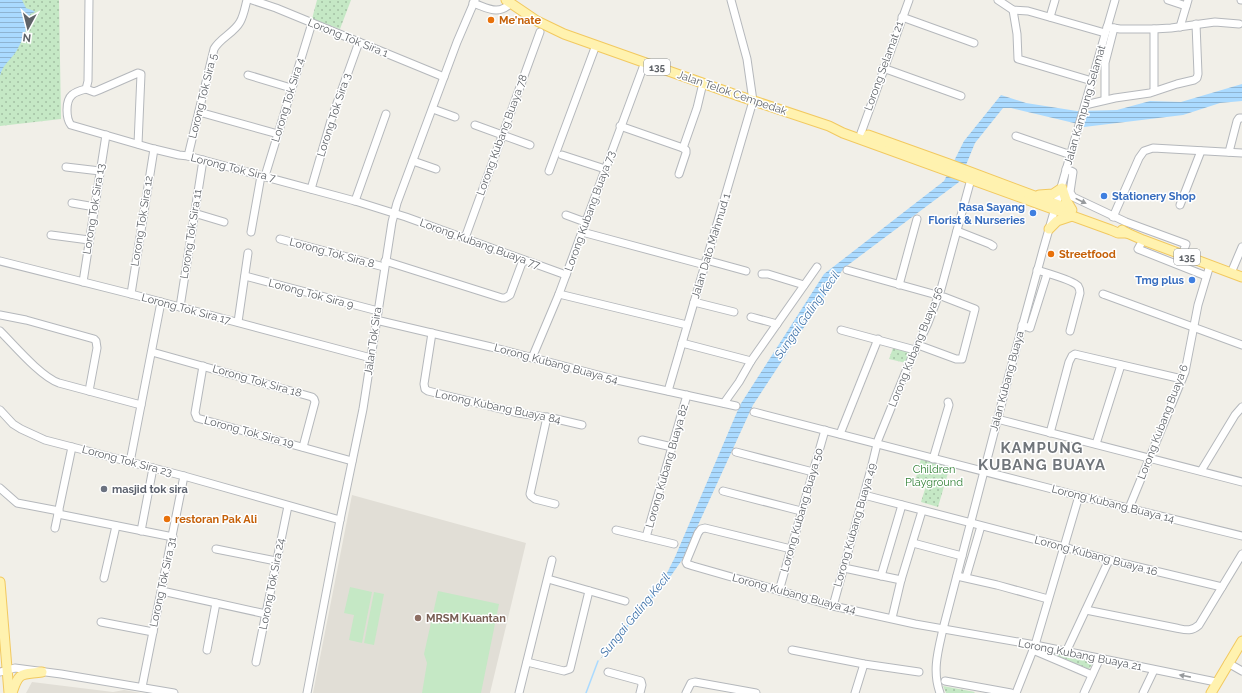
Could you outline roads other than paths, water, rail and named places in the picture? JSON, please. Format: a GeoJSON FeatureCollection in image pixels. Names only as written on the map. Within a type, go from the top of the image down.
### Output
{"type":"FeatureCollection","features":[{"type":"Feature","properties":{"kind":"main road","name":"Jalan Telok Cempedak"},"geometry":{"type":"LineString","coordinates":[[508,2],[549,28],[829,126],[843,133],[948,167]]}},
{"type":"Feature","properties":{"kind":"main road","name":"Jalan Telok Cempedak"},"geometry":{"type":"LineString","coordinates":[[829,126],[845,128],[861,133],[967,175],[1056,207]]}},
{"type":"Feature","properties":{"kind":"main road","name":"Jalan Telok Cempedak"},"geometry":{"type":"LineString","coordinates":[[967,175],[1032,195],[1056,207]]}},
{"type":"Feature","properties":{"kind":"main road"},"geometry":{"type":"LineString","coordinates":[[1032,195],[1050,195],[1062,188],[1072,213],[1057,221],[1049,229]]}},
{"type":"Feature","properties":{"kind":"main road","name":"135"},"geometry":{"type":"LineString","coordinates":[[1056,207],[1118,233],[1127,234],[1242,277]]}},
{"type":"Feature","properties":{"kind":"main road"},"geometry":{"type":"LineString","coordinates":[[0,582],[3,670],[9,693]]}},
{"type":"Feature","properties":{"kind":"main road"},"geometry":{"type":"LineString","coordinates":[[1211,693],[1216,682],[1242,641]]}},
{"type":"Feature","properties":{"kind":"main road"},"geometry":{"type":"LineString","coordinates":[[12,693],[16,680],[20,676],[27,673],[42,672]]}},
{"type":"Feature","properties":{"kind":"street"},"geometry":{"type":"LineString","coordinates":[[89,0],[89,76],[86,89],[94,92],[141,74],[138,144]]}},
{"type":"Feature","properties":{"kind":"street","name":"Lorong Tok Sira 5"},"geometry":{"type":"LineString","coordinates":[[188,156],[214,49],[217,44],[240,22],[246,0]]}},
{"type":"Feature","properties":{"kind":"street","name":"Lorong Tok Sira 1"},"geometry":{"type":"LineString","coordinates":[[252,0],[276,8],[444,77]]}},
{"type":"Feature","properties":{"kind":"street"},"geometry":{"type":"LineString","coordinates":[[731,0],[750,72],[754,101]]}},
{"type":"Feature","properties":{"kind":"street","name":"Lorong Selamat 21"},"geometry":{"type":"LineString","coordinates":[[861,133],[908,0]]}},
{"type":"Feature","properties":{"kind":"street"},"geometry":{"type":"LineString","coordinates":[[998,0],[1013,10],[1028,11],[1109,29],[1154,29],[1215,22],[1239,24]]}},
{"type":"Feature","properties":{"kind":"street"},"geometry":{"type":"LineString","coordinates":[[1050,17],[1055,0]]}},
{"type":"Feature","properties":{"kind":"street","name":"Jalan Kampung Selamat"},"geometry":{"type":"LineString","coordinates":[[1056,207],[1062,188],[1070,171],[1071,155],[1092,80],[1109,29],[1115,0]]}},
{"type":"Feature","properties":{"kind":"street"},"geometry":{"type":"LineString","coordinates":[[1168,0],[1187,3],[1180,27]]}},
{"type":"Feature","properties":{"kind":"street"},"geometry":{"type":"LineString","coordinates":[[474,2],[500,11],[504,10],[508,2]]}},
{"type":"Feature","properties":{"kind":"street","name":"Jalan Tok Sira"},"geometry":{"type":"LineString","coordinates":[[307,693],[363,409],[394,213],[444,77],[474,2]]}},
{"type":"Feature","properties":{"kind":"street"},"geometry":{"type":"LineString","coordinates":[[1013,10],[1018,40],[1018,59],[1092,80]]}},
{"type":"Feature","properties":{"kind":"street"},"geometry":{"type":"LineString","coordinates":[[902,17],[974,43]]}},
{"type":"Feature","properties":{"kind":"street","name":"Lorong Tok Sira 4"},"geometry":{"type":"LineString","coordinates":[[252,232],[263,176],[278,134],[312,23]]}},
{"type":"Feature","properties":{"kind":"street"},"geometry":{"type":"LineString","coordinates":[[1085,108],[1105,99],[1154,91],[1197,78],[1196,24]]}},
{"type":"Feature","properties":{"kind":"street"},"geometry":{"type":"LineString","coordinates":[[1105,99],[1105,63],[1109,29]]}},
{"type":"Feature","properties":{"kind":"street"},"geometry":{"type":"LineString","coordinates":[[1154,29],[1154,91]]}},
{"type":"Feature","properties":{"kind":"street","name":"Lorong Kubang Buaya 78"},"geometry":{"type":"LineString","coordinates":[[465,238],[540,32]]}},
{"type":"Feature","properties":{"kind":"street","name":"Lorong Tok Sira 3"},"geometry":{"type":"LineString","coordinates":[[311,189],[332,117],[358,42]]}},
{"type":"Feature","properties":{"kind":"street"},"geometry":{"type":"LineString","coordinates":[[549,171],[596,45]]}},
{"type":"Feature","properties":{"kind":"street","name":"Lorong Kubang Buaya 73"},"geometry":{"type":"LineString","coordinates":[[532,358],[559,294],[645,62]]}},
{"type":"Feature","properties":{"kind":"street"},"geometry":{"type":"LineString","coordinates":[[884,68],[962,96]]}},
{"type":"Feature","properties":{"kind":"street"},"geometry":{"type":"LineString","coordinates":[[248,75],[291,88]]}},
{"type":"Feature","properties":{"kind":"street"},"geometry":{"type":"LineString","coordinates":[[683,148],[697,108],[703,83]]}},
{"type":"Feature","properties":{"kind":"street","name":"Lorong Tok Sira 7"},"geometry":{"type":"LineString","coordinates":[[86,89],[73,94],[69,99],[68,119],[71,125],[106,136],[263,176],[394,213]]}},
{"type":"Feature","properties":{"kind":"street","name":"Jalan Dato Mahmud 1"},"geometry":{"type":"LineString","coordinates":[[668,391],[754,101]]}},
{"type":"Feature","properties":{"kind":"street"},"geometry":{"type":"LineString","coordinates":[[433,109],[455,117]]}},
{"type":"Feature","properties":{"kind":"street"},"geometry":{"type":"LineString","coordinates":[[199,112],[278,134]]}},
{"type":"Feature","properties":{"kind":"street"},"geometry":{"type":"LineString","coordinates":[[355,202],[386,114]]}},
{"type":"Feature","properties":{"kind":"street"},"geometry":{"type":"LineString","coordinates":[[1230,152],[1236,120],[1238,118],[1242,118]]}},
{"type":"Feature","properties":{"kind":"street"},"geometry":{"type":"LineString","coordinates":[[475,125],[530,145]]}},
{"type":"Feature","properties":{"kind":"street"},"geometry":{"type":"LineString","coordinates":[[620,126],[686,150],[679,174]]}},
{"type":"Feature","properties":{"kind":"street","name":"Lorong Tok Sira 13"},"geometry":{"type":"LineString","coordinates":[[83,282],[106,136]]}},
{"type":"Feature","properties":{"kind":"street"},"geometry":{"type":"LineString","coordinates":[[1016,136],[1071,155]]}},
{"type":"Feature","properties":{"kind":"street"},"geometry":{"type":"LineString","coordinates":[[1113,217],[1139,158],[1144,151],[1153,148],[1242,153]]}},
{"type":"Feature","properties":{"kind":"street","name":"Lorong Tok Sira 12"},"geometry":{"type":"LineString","coordinates":[[131,294],[154,149]]}},
{"type":"Feature","properties":{"kind":"street"},"geometry":{"type":"LineString","coordinates":[[1180,206],[1201,151]]}},
{"type":"Feature","properties":{"kind":"street"},"geometry":{"type":"LineString","coordinates":[[562,155],[605,169]]}},
{"type":"Feature","properties":{"kind":"street","name":"Lorong Tok Sira 11"},"geometry":{"type":"LineString","coordinates":[[180,307],[203,160]]}},
{"type":"Feature","properties":{"kind":"street"},"geometry":{"type":"LineString","coordinates":[[414,160],[436,169]]}},
{"type":"Feature","properties":{"kind":"street"},"geometry":{"type":"LineString","coordinates":[[66,167],[100,172]]}},
{"type":"Feature","properties":{"kind":"street"},"geometry":{"type":"LineString","coordinates":[[1070,171],[1070,192],[1076,199],[1113,217],[1186,244],[1182,255]]}},
{"type":"Feature","properties":{"kind":"street","name":"Lorong Kubang Buaya 56"},"geometry":{"type":"LineString","coordinates":[[877,444],[938,296],[957,231],[967,175]]}},
{"type":"Feature","properties":{"kind":"street"},"geometry":{"type":"LineString","coordinates":[[72,203],[95,206]]}},
{"type":"Feature","properties":{"kind":"street","name":"Jalan Kubang Buaya"},"geometry":{"type":"LineString","coordinates":[[940,693],[936,682],[935,668],[943,629],[1022,325],[1056,207]]}},
{"type":"Feature","properties":{"kind":"street"},"geometry":{"type":"LineString","coordinates":[[194,213],[224,222]]}},
{"type":"Feature","properties":{"kind":"street","name":"Lorong Kubang Buaya 77"},"geometry":{"type":"LineString","coordinates":[[394,213],[566,275]]}},
{"type":"Feature","properties":{"kind":"street"},"geometry":{"type":"LineString","coordinates":[[566,215],[585,222]]}},
{"type":"Feature","properties":{"kind":"street"},"geometry":{"type":"LineString","coordinates":[[899,285],[917,220]]}},
{"type":"Feature","properties":{"kind":"street"},"geometry":{"type":"LineString","coordinates":[[957,231],[993,246]]}},
{"type":"Feature","properties":{"kind":"street"},"geometry":{"type":"LineString","coordinates":[[582,232],[705,263],[746,271]]}},
{"type":"Feature","properties":{"kind":"street"},"geometry":{"type":"LineString","coordinates":[[51,235],[89,240]]}},
{"type":"Feature","properties":{"kind":"street","name":"Lorong Tok Sira 8"},"geometry":{"type":"LineString","coordinates":[[280,239],[385,264],[502,298],[505,298],[510,294],[523,260]]}},
{"type":"Feature","properties":{"kind":"street"},"geometry":{"type":"LineString","coordinates":[[1143,240],[1138,249],[1206,276]]}},
{"type":"Feature","properties":{"kind":"street"},"geometry":{"type":"LineString","coordinates":[[1231,273],[1242,247]]}},
{"type":"Feature","properties":{"kind":"street"},"geometry":{"type":"LineString","coordinates":[[238,322],[248,252]]}},
{"type":"Feature","properties":{"kind":"street","name":"Lorong Tok Sira 17"},"geometry":{"type":"LineString","coordinates":[[0,261],[131,294],[371,358]]}},
{"type":"Feature","properties":{"kind":"street","name":"Lorong Kubang Buaya 6"},"geometry":{"type":"LineString","coordinates":[[1129,508],[1185,372],[1206,276],[1210,265]]}},
{"type":"Feature","properties":{"kind":"street"},"geometry":{"type":"LineString","coordinates":[[724,403],[739,382],[751,360],[817,267]]}},
{"type":"Feature","properties":{"kind":"street"},"geometry":{"type":"LineString","coordinates":[[841,330],[916,347],[958,360],[963,357],[975,309],[938,296],[847,270]]}},
{"type":"Feature","properties":{"kind":"street"},"geometry":{"type":"LineString","coordinates":[[1038,270],[1077,285],[1080,288],[1070,331]]}},
{"type":"Feature","properties":{"kind":"street"},"geometry":{"type":"LineString","coordinates":[[762,274],[768,274],[804,285]]}},
{"type":"Feature","properties":{"kind":"street"},"geometry":{"type":"LineString","coordinates":[[1022,325],[1030,328],[1047,274]]}},
{"type":"Feature","properties":{"kind":"street","name":"Lorong Tok Sira 9"},"geometry":{"type":"LineString","coordinates":[[245,276],[378,311]]}},
{"type":"Feature","properties":{"kind":"street"},"geometry":{"type":"LineString","coordinates":[[559,294],[687,325]]}},
{"type":"Feature","properties":{"kind":"street"},"geometry":{"type":"LineString","coordinates":[[1103,294],[1242,345]]}},
{"type":"Feature","properties":{"kind":"street"},"geometry":{"type":"LineString","coordinates":[[130,462],[152,352],[160,302]]}},
{"type":"Feature","properties":{"kind":"street"},"geometry":{"type":"LineString","coordinates":[[694,302],[734,312]]}},
{"type":"Feature","properties":{"kind":"street"},"geometry":{"type":"LineString","coordinates":[[0,315],[26,320],[94,338],[97,348],[89,392]]}},
{"type":"Feature","properties":{"kind":"street"},"geometry":{"type":"LineString","coordinates":[[751,317],[777,324]]}},
{"type":"Feature","properties":{"kind":"street","name":"Lorong Kubang Buaya 54"},"geometry":{"type":"LineString","coordinates":[[376,320],[617,380],[736,406]]}},
{"type":"Feature","properties":{"kind":"street"},"geometry":{"type":"LineString","coordinates":[[0,331],[47,378],[89,392],[141,405]]}},
{"type":"Feature","properties":{"kind":"street","name":"Lorong Kubang Buaya 84"},"geometry":{"type":"LineString","coordinates":[[432,333],[424,384],[425,389],[428,391],[518,413],[547,417],[582,425]]}},
{"type":"Feature","properties":{"kind":"street"},"geometry":{"type":"LineString","coordinates":[[840,434],[878,339]]}},
{"type":"Feature","properties":{"kind":"street"},"geometry":{"type":"LineString","coordinates":[[682,343],[751,360]]}},
{"type":"Feature","properties":{"kind":"street","name":"Lorong Tok Sira 18"},"geometry":{"type":"LineString","coordinates":[[152,352],[312,397],[315,402],[303,447]]}},
{"type":"Feature","properties":{"kind":"street"},"geometry":{"type":"LineString","coordinates":[[1050,433],[1069,362],[1075,354],[1182,379]]}},
{"type":"Feature","properties":{"kind":"street"},"geometry":{"type":"LineString","coordinates":[[1096,444],[1120,365]]}},
{"type":"Feature","properties":{"kind":"street","name":"Lorong Tok Sira 19"},"geometry":{"type":"LineString","coordinates":[[204,366],[195,415],[197,418],[352,461]]}},
{"type":"Feature","properties":{"kind":"street","name":"Lorong Kubang Buaya 82"},"geometry":{"type":"LineString","coordinates":[[646,537],[687,395]]}},
{"type":"Feature","properties":{"kind":"street"},"geometry":{"type":"LineString","coordinates":[[933,459],[949,405],[948,402]]}},
{"type":"Feature","properties":{"kind":"street"},"geometry":{"type":"LineString","coordinates":[[1201,471],[1235,415],[1242,407]]}},
{"type":"Feature","properties":{"kind":"street","name":"Lorong Tok Sira 23"},"geometry":{"type":"LineString","coordinates":[[0,410],[13,424],[30,434],[45,440],[184,476],[340,520]]}},
{"type":"Feature","properties":{"kind":"street"},"geometry":{"type":"LineString","coordinates":[[754,412],[984,472]]}},
{"type":"Feature","properties":{"kind":"street"},"geometry":{"type":"LineString","coordinates":[[547,417],[531,483],[530,494],[535,499],[555,504]]}},
{"type":"Feature","properties":{"kind":"street"},"geometry":{"type":"LineString","coordinates":[[997,419],[1242,482]]}},
{"type":"Feature","properties":{"kind":"street","name":"Lorong Kubang Buaya 50"},"geometry":{"type":"LineString","coordinates":[[779,591],[825,430]]}},
{"type":"Feature","properties":{"kind":"street"},"geometry":{"type":"LineString","coordinates":[[642,440],[672,447]]}},
{"type":"Feature","properties":{"kind":"street","name":"Lorong Kubang Buaya 49"},"geometry":{"type":"LineString","coordinates":[[833,606],[877,444]]}},
{"type":"Feature","properties":{"kind":"street"},"geometry":{"type":"LineString","coordinates":[[55,528],[72,447]]}},
{"type":"Feature","properties":{"kind":"street"},"geometry":{"type":"LineString","coordinates":[[736,452],[813,472]]}},
{"type":"Feature","properties":{"kind":"street"},"geometry":{"type":"LineString","coordinates":[[141,531],[153,468]]}},
{"type":"Feature","properties":{"kind":"street","name":"Lorong Kubang Buaya 14"},"geometry":{"type":"LineString","coordinates":[[984,472],[1242,536]]}},
{"type":"Feature","properties":{"kind":"street","name":"Lorong Tok Sira 31"},"geometry":{"type":"LineString","coordinates":[[142,687],[184,476]]}},
{"type":"Feature","properties":{"kind":"street"},"geometry":{"type":"LineString","coordinates":[[0,488],[17,502],[116,526],[172,537]]}},
{"type":"Feature","properties":{"kind":"street"},"geometry":{"type":"LineString","coordinates":[[724,491],[802,511]]}},
{"type":"Feature","properties":{"kind":"street","name":"Lorong Kubang Buaya 16"},"geometry":{"type":"LineString","coordinates":[[864,495],[1064,547],[1108,560],[1222,586]]}},
{"type":"Feature","properties":{"kind":"street"},"geometry":{"type":"LineString","coordinates":[[1016,693],[1034,648],[1079,496]]}},
{"type":"Feature","properties":{"kind":"street"},"geometry":{"type":"LineString","coordinates":[[881,576],[902,505]]}},
{"type":"Feature","properties":{"kind":"street","name":"Lorong Tok Sira 24"},"geometry":{"type":"LineString","coordinates":[[256,662],[288,506]]}},
{"type":"Feature","properties":{"kind":"street"},"geometry":{"type":"LineString","coordinates":[[892,618],[901,580],[922,511]]}},
{"type":"Feature","properties":{"kind":"street"},"geometry":{"type":"LineString","coordinates":[[104,578],[116,526]]}},
{"type":"Feature","properties":{"kind":"street"},"geometry":{"type":"LineString","coordinates":[[966,577],[981,526]]}},
{"type":"Feature","properties":{"kind":"street","name":"Lorong Kubang Buaya 44"},"geometry":{"type":"LineString","coordinates":[[791,549],[705,528],[701,529],[698,533],[687,558],[687,564],[833,606],[943,629]]}},
{"type":"Feature","properties":{"kind":"street"},"geometry":{"type":"LineString","coordinates":[[616,530],[674,544]]}},
{"type":"Feature","properties":{"kind":"street"},"geometry":{"type":"LineString","coordinates":[[913,543],[962,556]]}},
{"type":"Feature","properties":{"kind":"street"},"geometry":{"type":"LineString","coordinates":[[216,549],[276,561]]}},
{"type":"Feature","properties":{"kind":"street"},"geometry":{"type":"LineString","coordinates":[[1086,610],[1176,628],[1188,630],[1194,629],[1199,625],[1242,554]]}},
{"type":"Feature","properties":{"kind":"street"},"geometry":{"type":"LineString","coordinates":[[519,693],[552,560]]}},
{"type":"Feature","properties":{"kind":"street"},"geometry":{"type":"LineString","coordinates":[[1066,652],[1108,560]]}},
{"type":"Feature","properties":{"kind":"street"},"geometry":{"type":"LineString","coordinates":[[844,568],[901,580]]}},
{"type":"Feature","properties":{"kind":"street"},"geometry":{"type":"LineString","coordinates":[[957,576],[966,577],[1048,599]]}},
{"type":"Feature","properties":{"kind":"street"},"geometry":{"type":"LineString","coordinates":[[548,579],[624,601]]}},
{"type":"Feature","properties":{"kind":"street"},"geometry":{"type":"LineString","coordinates":[[162,591],[266,614]]}},
{"type":"Feature","properties":{"kind":"street"},"geometry":{"type":"LineString","coordinates":[[526,662],[564,671],[570,669],[590,591]]}},
{"type":"Feature","properties":{"kind":"street"},"geometry":{"type":"LineString","coordinates":[[207,650],[216,603]]}},
{"type":"Feature","properties":{"kind":"street"},"geometry":{"type":"LineString","coordinates":[[101,622],[153,632]]}},
{"type":"Feature","properties":{"kind":"street","name":"Lorong Kubang Buaya 21"},"geometry":{"type":"LineString","coordinates":[[943,629],[1034,648],[1100,658],[1216,682]]}},
{"type":"Feature","properties":{"kind":"street"},"geometry":{"type":"LineString","coordinates":[[1034,648],[1092,675]]}},
{"type":"Feature","properties":{"kind":"street"},"geometry":{"type":"LineString","coordinates":[[792,650],[864,664],[919,672]]}},
{"type":"Feature","properties":{"kind":"street"},"geometry":{"type":"LineString","coordinates":[[1084,693],[1100,658]]}},
{"type":"Feature","properties":{"kind":"street"},"geometry":{"type":"LineString","coordinates":[[1228,663],[1242,671]]}},
{"type":"Feature","properties":{"kind":"street"},"geometry":{"type":"LineString","coordinates":[[855,693],[864,664]]}},
{"type":"Feature","properties":{"kind":"street"},"geometry":{"type":"LineString","coordinates":[[3,670],[15,668],[174,693]]}},
{"type":"Feature","properties":{"kind":"street"},"geometry":{"type":"LineString","coordinates":[[1143,693],[1154,670]]}},
{"type":"Feature","properties":{"kind":"street"},"geometry":{"type":"LineString","coordinates":[[608,672],[641,681],[642,685],[640,693]]}},
{"type":"Feature","properties":{"kind":"street"},"geometry":{"type":"LineString","coordinates":[[945,681],[981,690],[1011,693]]}},
{"type":"Feature","properties":{"kind":"street"},"geometry":{"type":"LineString","coordinates":[[686,693],[691,683],[695,682],[756,693]]}},
{"type":"Feature","properties":{"kind":"water"},"geometry":{"type":"Polygon","coordinates":[[[0,0],[22,0],[26,8],[35,12],[30,14],[19,46],[5,65],[0,76],[0,0]]]}},
{"type":"Feature","properties":{"kind":"water"},"geometry":{"type":"Polygon","coordinates":[[[1242,84],[1242,101],[1220,103],[1183,115],[1084,127],[1074,123],[1011,108],[1003,108],[975,143],[959,182],[844,268],[833,283],[753,405],[682,560],[668,580],[597,663],[666,575],[740,405],[824,274],[944,181],[964,141],[1001,95],[1026,103],[1077,111],[1117,110],[1150,101],[1181,102],[1242,84]]]}},
{"type":"Feature","properties":{"kind":"waterway","name":"Sungai Galing Kecil"},"geometry":{"type":"LineString","coordinates":[[586,693],[598,661]]}},
{"type":"Feature","properties":{"kind":"place","name":"Me'nate"},"geometry":{"type":"Point","coordinates":[491,20]}},
{"type":"Feature","properties":{"kind":"place","name":"Stationery Shop"},"geometry":{"type":"Point","coordinates":[1104,196]}},
{"type":"Feature","properties":{"kind":"place","name":"Rasa Sayang Florist & Nurseries"},"geometry":{"type":"Point","coordinates":[1033,213]}},
{"type":"Feature","properties":{"kind":"place","name":"Streetfood"},"geometry":{"type":"Point","coordinates":[1051,254]}},
{"type":"Feature","properties":{"kind":"place","name":"Tmg plus"},"geometry":{"type":"Point","coordinates":[1192,280]}},
{"type":"Feature","properties":{"kind":"place","name":"masjid tok sira"},"geometry":{"type":"Point","coordinates":[104,489]}},
{"type":"Feature","properties":{"kind":"place","name":"restoran Pak Ali"},"geometry":{"type":"Point","coordinates":[167,519]}},
{"type":"Feature","properties":{"kind":"place","name":"MRSM Kuantan"},"geometry":{"type":"Point","coordinates":[418,618]}},
{"type":"Feature","properties":{"kind":"district","name":"KAMPUNG KUBANG BUAYA"},"geometry":{"type":"Point","coordinates":[1042,456]}},
{"type":"Feature","properties":{"kind":"park label","name":"Children Playground"},"geometry":{"type":"Point","coordinates":[934,475]}}]}
